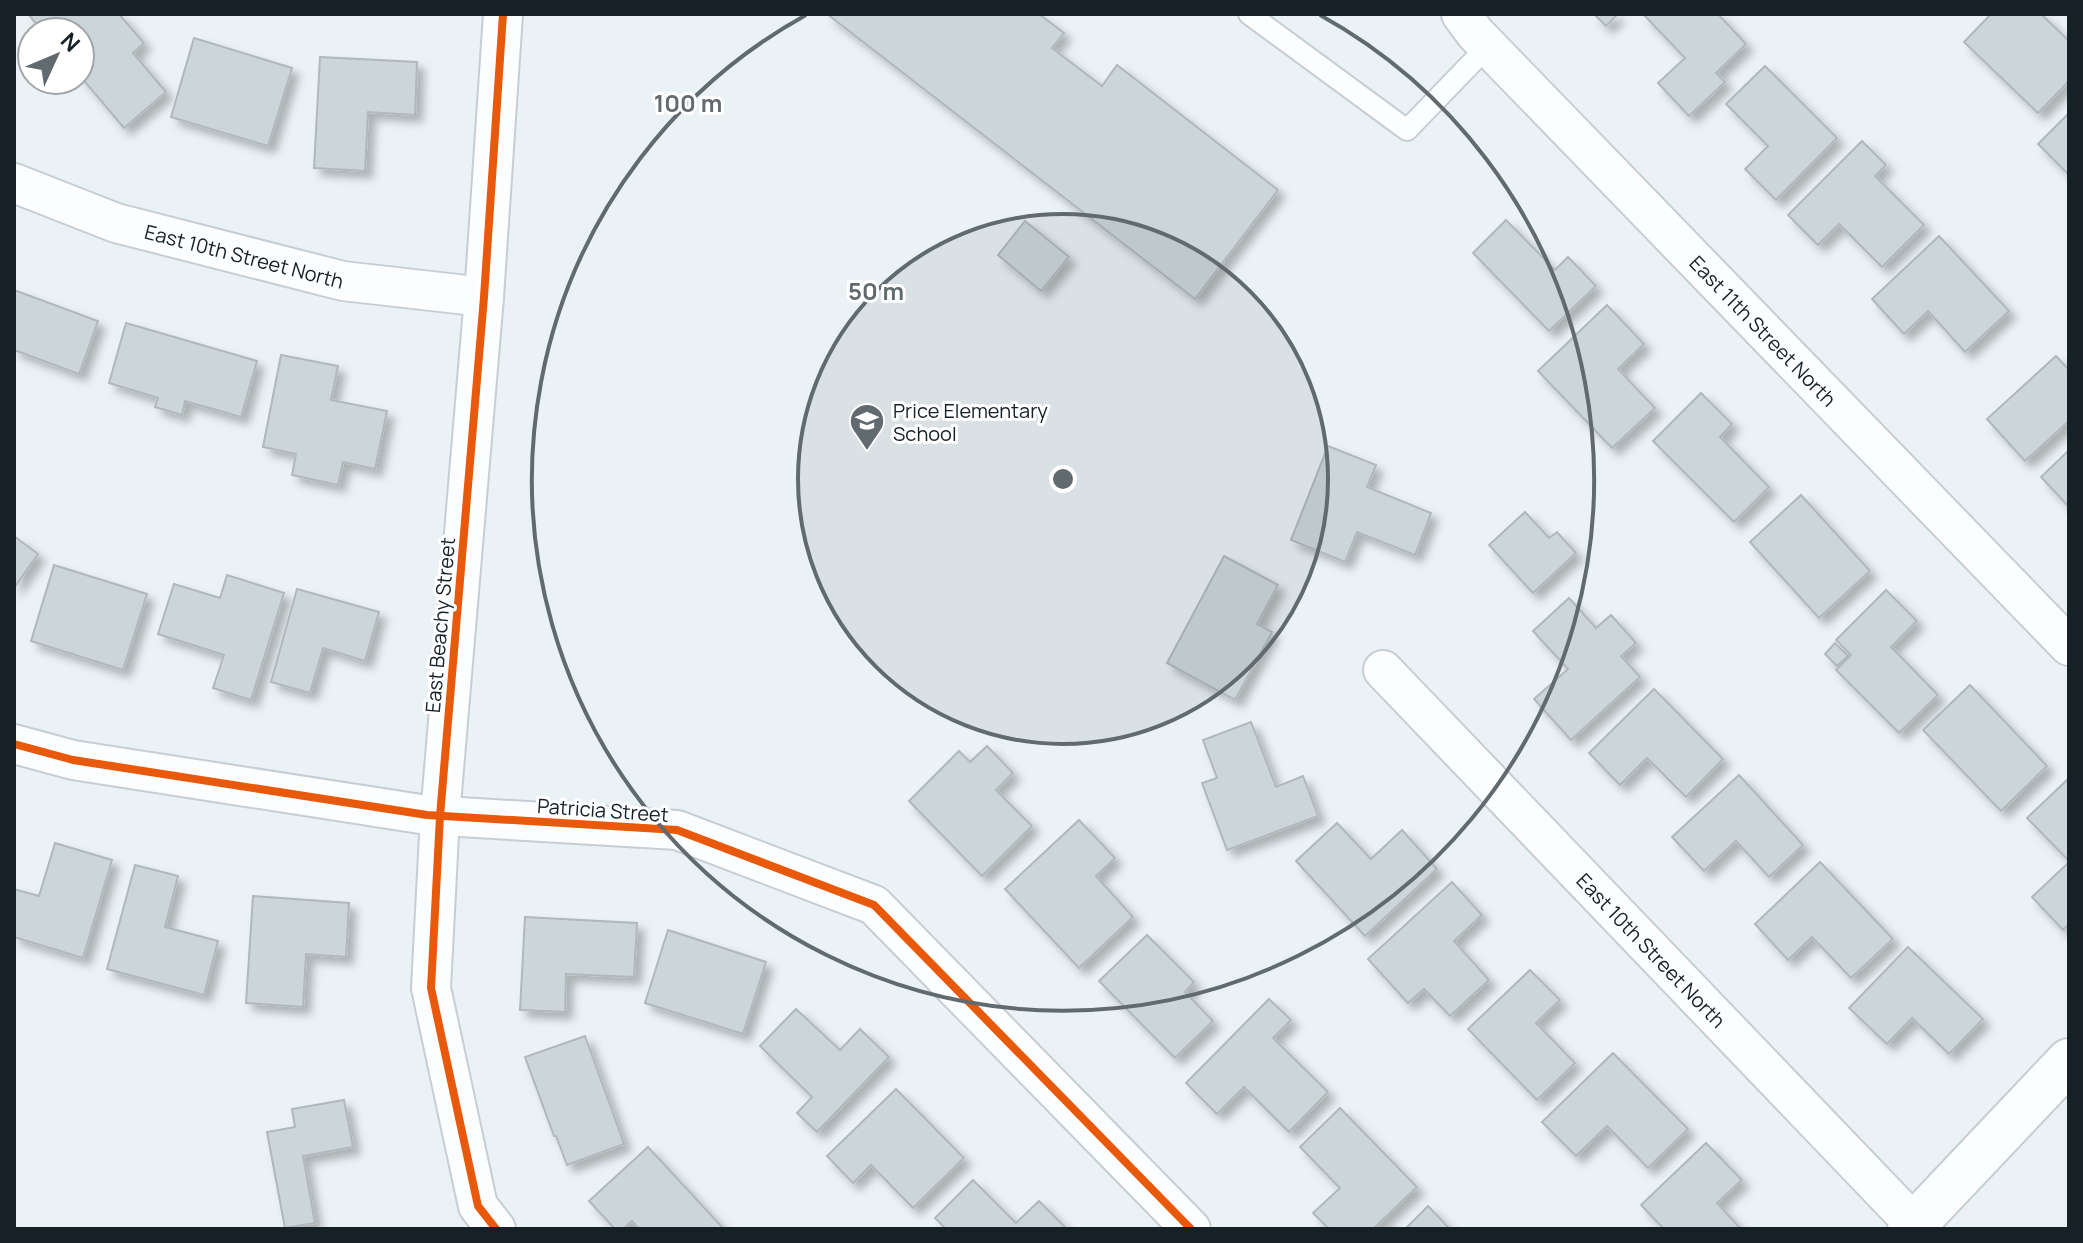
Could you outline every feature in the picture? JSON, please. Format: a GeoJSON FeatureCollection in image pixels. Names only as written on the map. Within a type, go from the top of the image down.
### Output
{"type":"FeatureCollection","features":[{"type":"Feature","properties":{"kind":"main road"},"geometry":{"type":"LineString","coordinates":[[1914,1227],[2069,1061]]}},
{"type":"Feature","properties":{"kind":"street","name":"East Beachy Street"},"geometry":{"type":"LineString","coordinates":[[496,1229],[478,1206],[431,988],[440,816],[484,297],[503,14]]}},
{"type":"Feature","properties":{"kind":"street","name":"East 11th Street North"},"geometry":{"type":"LineString","coordinates":[[1461,14],[1488,46],[2069,646]]}},
{"type":"Feature","properties":{"kind":"street","name":"East 10th Street North"},"geometry":{"type":"LineString","coordinates":[[14,183],[116,223],[343,281],[484,297]]}},
{"type":"Feature","properties":{"kind":"street","name":"East 10th Street North"},"geometry":{"type":"LineString","coordinates":[[1383,670],[1914,1227]]}},
{"type":"Feature","properties":{"kind":"street","name":"Patricia Street"},"geometry":{"type":"LineString","coordinates":[[14,744],[73,760],[440,816],[677,830],[874,905],[1191,1229]]}},
{"type":"Feature","properties":{"kind":"lane"},"geometry":{"type":"LineString","coordinates":[[1249,14],[1407,130],[1488,46]]}},
{"type":"Feature","properties":{"kind":"building"},"geometry":{"type":"Polygon","coordinates":[[[28,14],[119,14],[144,43],[133,53],[166,92],[124,128],[96,95],[96,16],[28,14]]]}},
{"type":"Feature","properties":{"kind":"building"},"geometry":{"type":"Polygon","coordinates":[[[827,14],[1039,14],[1064,33],[1052,48],[1102,86],[1117,65],[1278,190],[1195,299],[827,14]]]}},
{"type":"Feature","properties":{"kind":"building"},"geometry":{"type":"Polygon","coordinates":[[[1594,14],[1618,14],[1606,26],[1594,14]]]}},
{"type":"Feature","properties":{"kind":"building"},"geometry":{"type":"Polygon","coordinates":[[[1643,14],[1718,14],[1746,44],[1716,73],[1725,82],[1689,116],[1658,83],[1685,58],[1643,14]]]}},
{"type":"Feature","properties":{"kind":"building"},"geometry":{"type":"Polygon","coordinates":[[[1991,14],[2041,14],[2069,41],[2069,81],[2038,113],[1964,42],[1991,14]]]}},
{"type":"Feature","properties":{"kind":"building"},"geometry":{"type":"Polygon","coordinates":[[[194,38],[292,68],[268,146],[171,117],[194,38]]]}},
{"type":"Feature","properties":{"kind":"building"},"geometry":{"type":"Polygon","coordinates":[[[320,57],[417,62],[415,115],[368,112],[365,171],[314,168],[320,57]]]}},
{"type":"Feature","properties":{"kind":"building"},"geometry":{"type":"Polygon","coordinates":[[[1765,66],[1837,138],[1776,200],[1745,169],[1768,146],[1726,104],[1765,66]]]}},
{"type":"Feature","properties":{"kind":"building"},"geometry":{"type":"Polygon","coordinates":[[[2069,113],[2069,175],[2038,144],[2069,113]]]}},
{"type":"Feature","properties":{"kind":"building"},"geometry":{"type":"Polygon","coordinates":[[[1862,141],[1886,165],[1875,176],[1924,225],[1882,267],[1839,224],[1818,245],[1788,215],[1862,141]]]}},
{"type":"Feature","properties":{"kind":"building"},"geometry":{"type":"Polygon","coordinates":[[[1506,220],[1555,270],[1568,257],[1596,286],[1549,331],[1473,253],[1506,220]]]}},
{"type":"Feature","properties":{"kind":"building"},"geometry":{"type":"Polygon","coordinates":[[[1025,221],[1069,257],[1041,291],[998,255],[1025,221]]]}},
{"type":"Feature","properties":{"kind":"building"},"geometry":{"type":"Polygon","coordinates":[[[1939,236],[2009,311],[1965,352],[1928,311],[1904,334],[1872,299],[1939,236]]]}},
{"type":"Feature","properties":{"kind":"building"},"geometry":{"type":"Polygon","coordinates":[[[14,290],[98,321],[79,374],[14,350],[14,290]]]}},
{"type":"Feature","properties":{"kind":"building"},"geometry":{"type":"Polygon","coordinates":[[[1607,305],[1644,344],[1618,369],[1655,408],[1612,448],[1538,371],[1607,305]]]}},
{"type":"Feature","properties":{"kind":"building"},"geometry":{"type":"Polygon","coordinates":[[[126,323],[257,361],[241,417],[185,401],[182,415],[155,407],[158,398],[109,383],[126,323]]]}},
{"type":"Feature","properties":{"kind":"building"},"geometry":{"type":"Polygon","coordinates":[[[281,355],[338,366],[331,400],[387,411],[375,469],[343,462],[338,485],[292,475],[296,454],[263,447],[281,355]]]}},
{"type":"Feature","properties":{"kind":"building"},"geometry":{"type":"Polygon","coordinates":[[[2056,356],[2069,370],[2069,421],[2025,461],[1987,419],[2056,356]]]}},
{"type":"Feature","properties":{"kind":"building"},"geometry":{"type":"Polygon","coordinates":[[[1701,393],[1732,424],[1720,437],[1769,487],[1734,522],[1653,441],[1701,393]]]}},
{"type":"Feature","properties":{"kind":"building"},"geometry":{"type":"Polygon","coordinates":[[[1328,446],[1376,465],[1367,487],[1431,513],[1415,555],[1357,532],[1345,562],[1291,540],[1328,446]]]}},
{"type":"Feature","properties":{"kind":"building"},"geometry":{"type":"Polygon","coordinates":[[[2069,450],[2069,507],[2041,477],[2069,450]]]}},
{"type":"Feature","properties":{"kind":"building"},"geometry":{"type":"Polygon","coordinates":[[[1801,495],[1870,571],[1819,618],[1750,542],[1801,495]]]}},
{"type":"Feature","properties":{"kind":"building"},"geometry":{"type":"Polygon","coordinates":[[[1525,512],[1549,538],[1557,532],[1576,553],[1533,593],[1489,545],[1525,512]]]}},
{"type":"Feature","properties":{"kind":"building"},"geometry":{"type":"Polygon","coordinates":[[[14,536],[38,554],[14,588],[14,536]]]}},
{"type":"Feature","properties":{"kind":"building"},"geometry":{"type":"Polygon","coordinates":[[[1224,556],[1278,585],[1257,624],[1272,632],[1235,700],[1167,663],[1224,556]]]}},
{"type":"Feature","properties":{"kind":"building"},"geometry":{"type":"Polygon","coordinates":[[[54,565],[147,594],[123,670],[31,641],[54,565]]]}},
{"type":"Feature","properties":{"kind":"building"},"geometry":{"type":"Polygon","coordinates":[[[227,575],[284,593],[251,700],[213,688],[224,655],[158,634],[174,584],[220,598],[227,575]]]}},
{"type":"Feature","properties":{"kind":"building"},"geometry":{"type":"Polygon","coordinates":[[[297,589],[379,612],[365,661],[323,648],[310,693],[271,682],[297,589]]]}},
{"type":"Feature","properties":{"kind":"building"},"geometry":{"type":"Polygon","coordinates":[[[1886,590],[1917,621],[1891,647],[1938,695],[1899,733],[1836,670],[1851,655],[1836,640],[1886,590]]]}},
{"type":"Feature","properties":{"kind":"building"},"geometry":{"type":"Polygon","coordinates":[[[1569,598],[1596,628],[1611,615],[1636,643],[1621,656],[1640,677],[1571,740],[1534,699],[1568,669],[1533,631],[1569,598]]]}},
{"type":"Feature","properties":{"kind":"building"},"geometry":{"type":"Polygon","coordinates":[[[1835,643],[1848,656],[1837,666],[1825,654],[1835,643]]]}},
{"type":"Feature","properties":{"kind":"building"},"geometry":{"type":"Polygon","coordinates":[[[1970,685],[2047,766],[2001,811],[1923,730],[1970,685]]]}},
{"type":"Feature","properties":{"kind":"building"},"geometry":{"type":"Polygon","coordinates":[[[1654,689],[1723,759],[1686,797],[1647,758],[1620,785],[1589,753],[1654,689]]]}},
{"type":"Feature","properties":{"kind":"building"},"geometry":{"type":"Polygon","coordinates":[[[1251,722],[1276,787],[1303,776],[1318,816],[1227,850],[1202,783],[1217,778],[1203,740],[1251,722]]]}},
{"type":"Feature","properties":{"kind":"building"},"geometry":{"type":"Polygon","coordinates":[[[987,746],[1013,773],[996,790],[1032,826],[982,876],[909,801],[959,751],[970,762],[987,746]]]}},
{"type":"Feature","properties":{"kind":"building"},"geometry":{"type":"Polygon","coordinates":[[[1739,775],[1803,845],[1769,877],[1736,841],[1704,871],[1672,837],[1739,775]]]}},
{"type":"Feature","properties":{"kind":"building"},"geometry":{"type":"Polygon","coordinates":[[[2067,780],[2069,782],[2069,861],[2027,818],[2067,780]]]}},
{"type":"Feature","properties":{"kind":"building"},"geometry":{"type":"Polygon","coordinates":[[[1079,820],[1115,858],[1096,876],[1133,917],[1079,968],[1005,889],[1079,820]]]}},
{"type":"Feature","properties":{"kind":"building"},"geometry":{"type":"Polygon","coordinates":[[[1337,823],[1371,859],[1402,830],[1437,869],[1365,936],[1296,861],[1337,823]]]}},
{"type":"Feature","properties":{"kind":"building"},"geometry":{"type":"Polygon","coordinates":[[[55,843],[112,860],[83,958],[14,937],[14,889],[39,896],[55,843]]]}},
{"type":"Feature","properties":{"kind":"building"},"geometry":{"type":"Polygon","coordinates":[[[1820,862],[1893,939],[1851,978],[1812,937],[1788,960],[1755,924],[1820,862]]]}},
{"type":"Feature","properties":{"kind":"building"},"geometry":{"type":"Polygon","coordinates":[[[2069,862],[2069,924],[2063,930],[2032,897],[2069,862]]]}},
{"type":"Feature","properties":{"kind":"building"},"geometry":{"type":"Polygon","coordinates":[[[135,865],[178,876],[165,927],[218,941],[204,995],[107,969],[135,865]]]}},
{"type":"Feature","properties":{"kind":"building"},"geometry":{"type":"Polygon","coordinates":[[[1452,882],[1482,915],[1454,941],[1489,980],[1450,1016],[1424,989],[1408,1003],[1368,959],[1452,882]]]}},
{"type":"Feature","properties":{"kind":"building"},"geometry":{"type":"Polygon","coordinates":[[[253,896],[349,903],[346,957],[306,954],[303,1007],[246,1003],[253,896]]]}},
{"type":"Feature","properties":{"kind":"building"},"geometry":{"type":"Polygon","coordinates":[[[525,917],[637,923],[634,977],[566,974],[565,1012],[520,1010],[525,917]]]}},
{"type":"Feature","properties":{"kind":"building"},"geometry":{"type":"Polygon","coordinates":[[[668,930],[766,962],[743,1034],[645,1003],[668,930]]]}},
{"type":"Feature","properties":{"kind":"building"},"geometry":{"type":"Polygon","coordinates":[[[1147,935],[1194,982],[1185,992],[1213,1021],[1175,1058],[1099,981],[1147,935]]]}},
{"type":"Feature","properties":{"kind":"building"},"geometry":{"type":"Polygon","coordinates":[[[1908,947],[1983,1019],[1949,1054],[1912,1018],[1887,1044],[1849,1008],[1908,947]]]}},
{"type":"Feature","properties":{"kind":"building"},"geometry":{"type":"Polygon","coordinates":[[[1530,970],[1560,1000],[1536,1023],[1575,1063],[1537,1100],[1468,1029],[1530,970]]]}},
{"type":"Feature","properties":{"kind":"building"},"geometry":{"type":"Polygon","coordinates":[[[1269,999],[1291,1020],[1273,1038],[1328,1092],[1289,1132],[1244,1087],[1217,1114],[1186,1083],[1269,999]]]}},
{"type":"Feature","properties":{"kind":"building"},"geometry":{"type":"Polygon","coordinates":[[[796,1009],[840,1050],[860,1029],[889,1057],[817,1132],[797,1113],[812,1097],[760,1046],[796,1009]]]}},
{"type":"Feature","properties":{"kind":"building"},"geometry":{"type":"Polygon","coordinates":[[[585,1036],[624,1144],[567,1165],[525,1057],[585,1036]]]}},
{"type":"Feature","properties":{"kind":"building"},"geometry":{"type":"Polygon","coordinates":[[[1613,1053],[1688,1129],[1648,1168],[1607,1126],[1576,1156],[1542,1122],[1613,1053]]]}},
{"type":"Feature","properties":{"kind":"building"},"geometry":{"type":"Polygon","coordinates":[[[896,1089],[964,1158],[913,1208],[871,1165],[853,1183],[827,1156],[896,1089]]]}},
{"type":"Feature","properties":{"kind":"building"},"geometry":{"type":"Polygon","coordinates":[[[344,1100],[353,1147],[303,1156],[315,1223],[285,1228],[267,1132],[295,1127],[292,1109],[344,1100]]]}},
{"type":"Feature","properties":{"kind":"building"},"geometry":{"type":"Polygon","coordinates":[[[1340,1108],[1417,1187],[1373,1229],[1329,1229],[1313,1213],[1340,1188],[1300,1147],[1340,1108]]]}},
{"type":"Feature","properties":{"kind":"building"},"geometry":{"type":"Polygon","coordinates":[[[1706,1143],[1742,1180],[1717,1203],[1741,1229],[1664,1229],[1641,1205],[1706,1143]]]}},
{"type":"Feature","properties":{"kind":"building"},"geometry":{"type":"Polygon","coordinates":[[[648,1147],[724,1229],[639,1229],[632,1221],[623,1229],[615,1229],[589,1201],[648,1147]]]}},
{"type":"Feature","properties":{"kind":"building"},"geometry":{"type":"Polygon","coordinates":[[[973,1180],[1016,1223],[1039,1201],[1067,1229],[946,1229],[935,1218],[973,1180]]]}},
{"type":"Feature","properties":{"kind":"building"},"geometry":{"type":"Polygon","coordinates":[[[1428,1206],[1450,1229],[1405,1229],[1428,1206]]]}},
{"type":"Feature","properties":{"kind":"cycle path"},"geometry":{"type":"LineString","coordinates":[[496,1229],[478,1206],[431,988],[440,816],[484,297],[503,14]]}},
{"type":"Feature","properties":{"kind":"cycle path"},"geometry":{"type":"LineString","coordinates":[[14,744],[73,760],[427,815],[677,830],[874,905],[1191,1229]]}},
{"type":"Feature","properties":{"kind":"place","name":"Price Elementary School"},"geometry":{"type":"Point","coordinates":[867,452]}}]}
